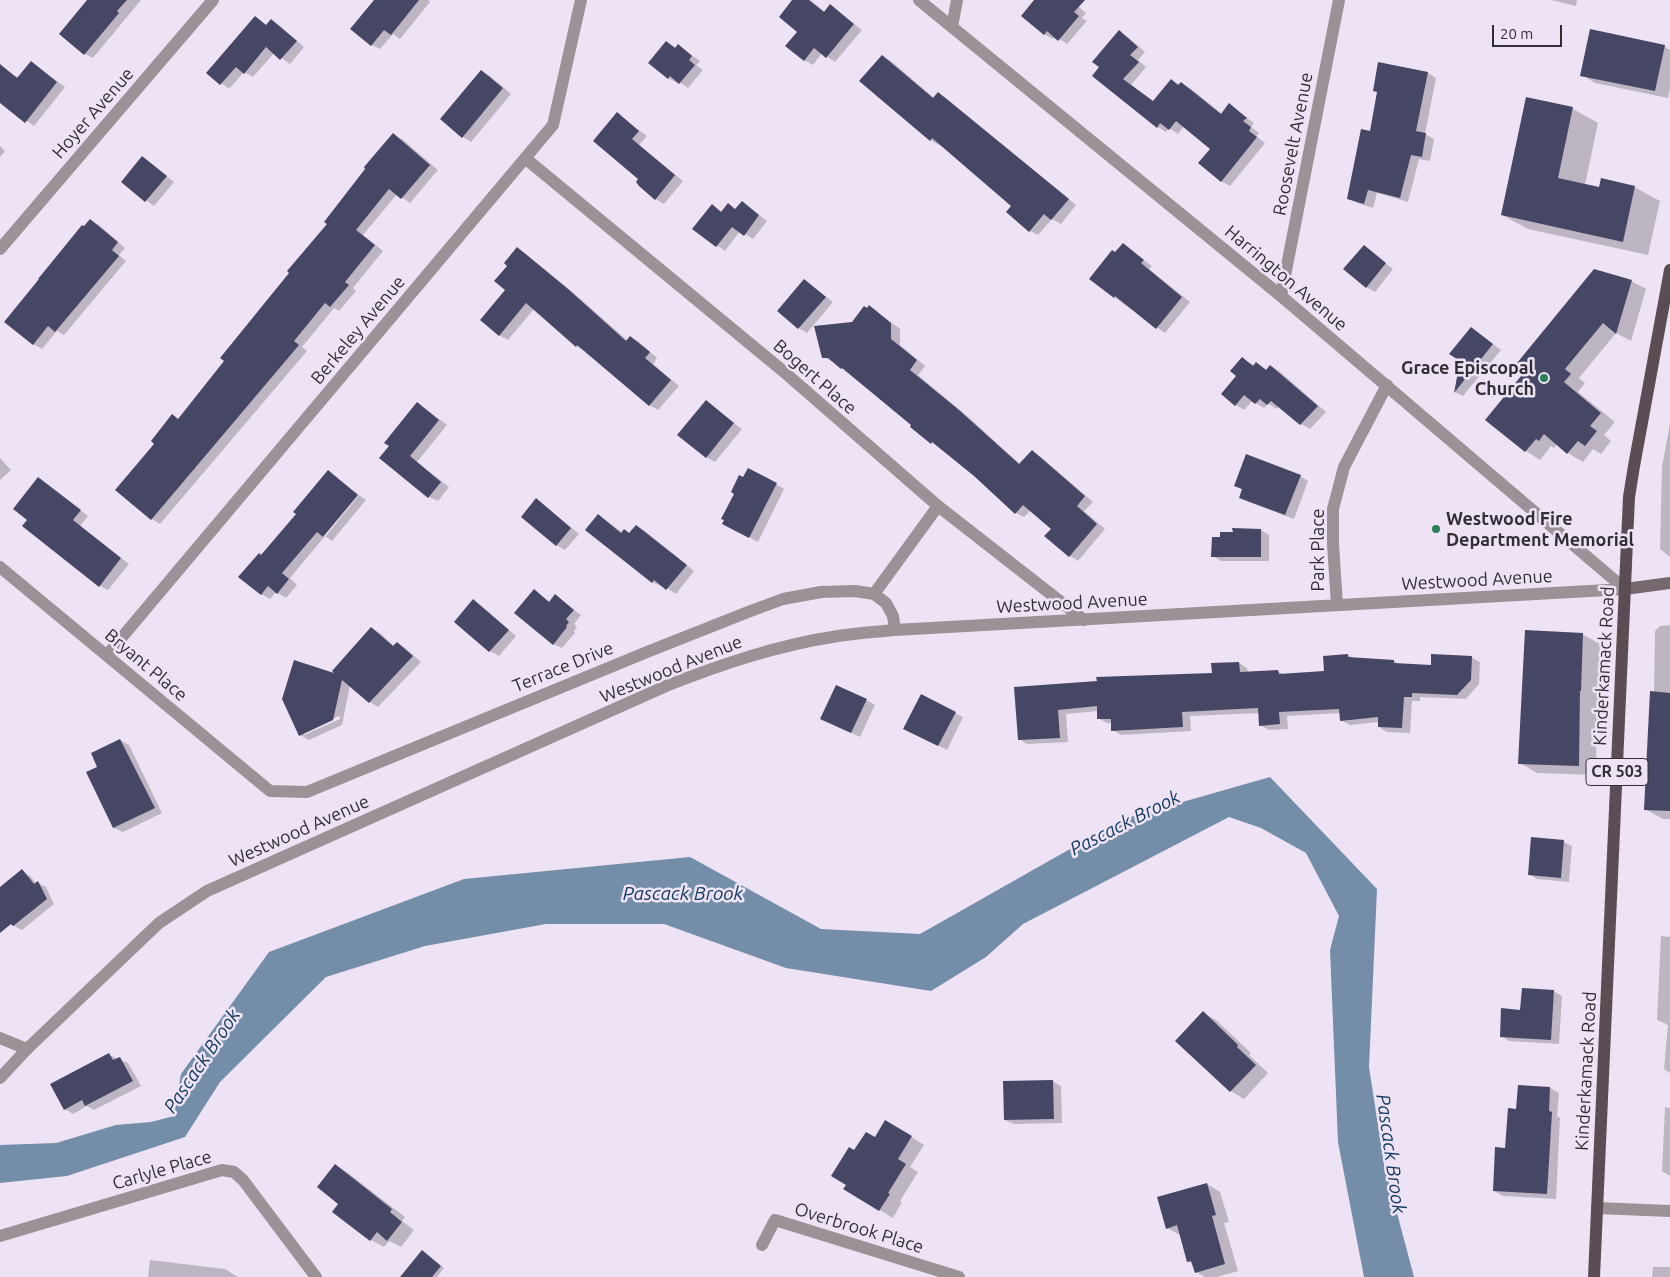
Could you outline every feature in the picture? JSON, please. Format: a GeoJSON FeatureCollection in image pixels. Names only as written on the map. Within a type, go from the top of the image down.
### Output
{"type":"FeatureCollection","features":[{"type":"Feature","properties":{"kind":"main road","name":"Kinderkamack Road"},"geometry":{"type":"LineString","coordinates":[[1594,1277],[1629,497],[1670,270]]}},
{"type":"Feature","properties":{"kind":"main road","name":"Westwood Avenue"},"geometry":{"type":"LineString","coordinates":[[1625,589],[1670,583]]}},
{"type":"Feature","properties":{"kind":"street","name":"Hoyer Avenue"},"geometry":{"type":"LineString","coordinates":[[0,249],[213,0]]}},
{"type":"Feature","properties":{"kind":"street","name":"Berkeley Avenue"},"geometry":{"type":"LineString","coordinates":[[107,655],[553,125],[581,0]]}},
{"type":"Feature","properties":{"kind":"street","name":"Harrington Avenue"},"geometry":{"type":"LineString","coordinates":[[919,0],[1280,296],[1625,589]]}},
{"type":"Feature","properties":{"kind":"street"},"geometry":{"type":"LineString","coordinates":[[952,27],[957,0]]}},
{"type":"Feature","properties":{"kind":"street","name":"Roosevelt Avenue"},"geometry":{"type":"LineString","coordinates":[[1280,296],[1339,0]]}},
{"type":"Feature","properties":{"kind":"street","name":"Bogert Place"},"geometry":{"type":"LineString","coordinates":[[525,158],[783,371],[938,506],[1084,620]]}},
{"type":"Feature","properties":{"kind":"street","name":"Park Place"},"geometry":{"type":"LineString","coordinates":[[1337,605],[1333,553],[1333,509],[1344,467],[1386,385]]}},
{"type":"Feature","properties":{"kind":"street"},"geometry":{"type":"LineString","coordinates":[[895,630],[893,616],[886,603],[874,594],[938,506]]}},
{"type":"Feature","properties":{"kind":"street","name":"Bryant Place"},"geometry":{"type":"LineString","coordinates":[[0,567],[270,791]]}},
{"type":"Feature","properties":{"kind":"street","name":"Westwood Avenue"},"geometry":{"type":"LineString","coordinates":[[0,1078],[27,1049],[159,923],[207,891],[666,686],[718,665],[772,649],[839,635],[895,630],[1625,589]]}},
{"type":"Feature","properties":{"kind":"street","name":"Terrace Drive"},"geometry":{"type":"LineString","coordinates":[[270,791],[307,792],[486,717],[783,599],[821,592],[854,591],[874,594]]}},
{"type":"Feature","properties":{"kind":"street"},"geometry":{"type":"LineString","coordinates":[[0,1038],[27,1049]]}},
{"type":"Feature","properties":{"kind":"street","name":"Carlyle Place"},"geometry":{"type":"LineString","coordinates":[[0,1236],[222,1170],[234,1172],[243,1180],[316,1277]]}},
{"type":"Feature","properties":{"kind":"street"},"geometry":{"type":"LineString","coordinates":[[1597,1208],[1670,1211]]}},
{"type":"Feature","properties":{"kind":"street","name":"Overbrook Place"},"geometry":{"type":"LineString","coordinates":[[762,1245],[775,1220],[959,1277]]}},
{"type":"Feature","properties":{"kind":"water","name":"Pascack Brook"},"geometry":{"type":"Polygon","coordinates":[[[1270,777],[1377,889],[1369,1067],[1384,1164],[1414,1277],[1364,1277],[1338,1142],[1330,950],[1339,916],[1306,853],[1261,828],[1229,817],[1023,924],[986,957],[931,991],[786,968],[664,924],[546,924],[425,946],[326,977],[220,1082],[185,1137],[67,1176],[0,1183],[0,1145],[56,1143],[116,1125],[151,1122],[174,1116],[181,1074],[269,952],[464,879],[690,857],[821,929],[920,934],[1123,819],[1270,777]]]}},
{"type":"Feature","properties":{"kind":"building"},"geometry":{"type":"Polygon","coordinates":[[[87,0],[127,0],[117,11],[119,13],[84,55],[59,34],[87,0]]]}},
{"type":"Feature","properties":{"kind":"building"},"geometry":{"type":"Polygon","coordinates":[[[374,0],[419,0],[391,35],[384,30],[371,46],[350,29],[374,0]]]}},
{"type":"Feature","properties":{"kind":"building"},"geometry":{"type":"Polygon","coordinates":[[[792,0],[809,0],[824,12],[830,4],[854,24],[826,58],[814,48],[804,61],[785,46],[797,32],[779,17],[792,0]]]}},
{"type":"Feature","properties":{"kind":"building"},"geometry":{"type":"Polygon","coordinates":[[[1034,0],[1085,0],[1074,12],[1079,16],[1058,41],[1047,31],[1044,35],[1021,16],[1034,0]]]}},
{"type":"Feature","properties":{"kind":"building"},"geometry":{"type":"Polygon","coordinates":[[[255,16],[266,25],[271,19],[297,41],[280,60],[266,47],[244,74],[236,67],[220,85],[206,73],[255,16]]]}},
{"type":"Feature","properties":{"kind":"building"},"geometry":{"type":"Polygon","coordinates":[[[1590,29],[1665,45],[1655,91],[1580,76],[1590,29]]]}},
{"type":"Feature","properties":{"kind":"building"},"geometry":{"type":"Polygon","coordinates":[[[1119,30],[1138,47],[1130,55],[1139,62],[1123,79],[1153,101],[1171,79],[1178,85],[1181,82],[1221,114],[1229,103],[1247,118],[1243,121],[1251,127],[1249,131],[1257,137],[1221,182],[1198,163],[1210,149],[1176,121],[1169,130],[1160,123],[1157,128],[1092,76],[1099,67],[1092,62],[1119,30]]]}},
{"type":"Feature","properties":{"kind":"building"},"geometry":{"type":"Polygon","coordinates":[[[666,41],[675,48],[678,44],[692,56],[689,60],[695,65],[679,84],[670,76],[668,79],[648,63],[666,41]]]}},
{"type":"Feature","properties":{"kind":"building"},"geometry":{"type":"Polygon","coordinates":[[[882,55],[933,98],[938,92],[1069,199],[1051,220],[1044,214],[1029,232],[1006,212],[1011,206],[932,138],[930,141],[859,81],[882,55]]]}},
{"type":"Feature","properties":{"kind":"building"},"geometry":{"type":"Polygon","coordinates":[[[31,61],[57,82],[25,123],[0,103],[0,64],[17,78],[31,61]]]}},
{"type":"Feature","properties":{"kind":"building"},"geometry":{"type":"Polygon","coordinates":[[[1378,62],[1428,72],[1416,131],[1426,133],[1422,157],[1411,155],[1400,198],[1368,190],[1364,204],[1347,199],[1361,129],[1370,131],[1377,92],[1373,91],[1378,62]]]}},
{"type":"Feature","properties":{"kind":"building"},"geometry":{"type":"Polygon","coordinates":[[[481,70],[503,88],[462,138],[440,119],[481,70]]]}},
{"type":"Feature","properties":{"kind":"building"},"geometry":{"type":"Polygon","coordinates":[[[1526,97],[1573,107],[1558,178],[1599,187],[1601,178],[1635,186],[1623,242],[1501,215],[1526,97]]]}},
{"type":"Feature","properties":{"kind":"building"},"geometry":{"type":"Polygon","coordinates":[[[617,112],[639,131],[632,139],[675,175],[655,200],[639,186],[636,182],[638,179],[593,141],[617,112]]]}},
{"type":"Feature","properties":{"kind":"building"},"geometry":{"type":"Polygon","coordinates":[[[393,133],[430,165],[401,199],[389,189],[356,230],[375,245],[345,282],[349,285],[330,307],[325,303],[294,341],[299,345],[151,520],[115,490],[154,444],[151,441],[172,414],[178,419],[224,361],[220,358],[289,273],[287,271],[327,224],[324,222],[365,169],[364,167],[393,133]]]}},
{"type":"Feature","properties":{"kind":"building"},"geometry":{"type":"Polygon","coordinates":[[[142,156],[167,176],[145,202],[121,182],[142,156]]]}},
{"type":"Feature","properties":{"kind":"building"},"geometry":{"type":"Polygon","coordinates":[[[742,201],[759,215],[744,236],[732,227],[716,247],[692,229],[712,204],[721,212],[728,203],[735,209],[742,201]]]}},
{"type":"Feature","properties":{"kind":"building"},"geometry":{"type":"Polygon","coordinates":[[[90,219],[118,242],[112,250],[119,256],[55,332],[48,326],[33,345],[4,322],[82,225],[84,226],[90,219]]]}},
{"type":"Feature","properties":{"kind":"building"},"geometry":{"type":"Polygon","coordinates":[[[1123,243],[1144,260],[1141,263],[1182,297],[1156,329],[1115,296],[1114,298],[1089,279],[1112,250],[1115,252],[1123,243]]]}},
{"type":"Feature","properties":{"kind":"building"},"geometry":{"type":"Polygon","coordinates":[[[1364,245],[1386,263],[1366,288],[1343,269],[1364,245]]]}},
{"type":"Feature","properties":{"kind":"building"},"geometry":{"type":"Polygon","coordinates":[[[517,247],[568,289],[626,341],[630,336],[650,352],[645,358],[671,380],[649,406],[577,345],[576,347],[526,303],[499,336],[480,320],[505,290],[494,281],[507,266],[504,263],[517,247]]]}},
{"type":"Feature","properties":{"kind":"building","name":"Grace Episcopal Church"},"geometry":{"type":"Polygon","coordinates":[[[1594,269],[1632,280],[1616,334],[1603,323],[1565,369],[1571,374],[1564,382],[1601,413],[1590,426],[1597,431],[1585,446],[1578,441],[1567,454],[1544,434],[1539,441],[1536,439],[1525,452],[1485,420],[1526,370],[1517,363],[1594,269]]]}},
{"type":"Feature","properties":{"kind":"building"},"geometry":{"type":"Polygon","coordinates":[[[804,279],[826,297],[798,329],[777,311],[804,279]]]}},
{"type":"Feature","properties":{"kind":"building"},"geometry":{"type":"Polygon","coordinates":[[[869,305],[891,323],[891,339],[917,360],[910,370],[959,410],[1019,464],[1032,450],[1085,496],[1077,506],[1097,524],[1069,557],[1044,536],[1051,529],[1023,505],[1015,514],[974,476],[910,427],[911,425],[842,368],[828,358],[822,358],[814,326],[852,322],[864,306],[867,308],[869,305]]]}},
{"type":"Feature","properties":{"kind":"building"},"geometry":{"type":"Polygon","coordinates":[[[1471,327],[1493,344],[1454,393],[1460,361],[1449,354],[1471,327]]]}},
{"type":"Feature","properties":{"kind":"building"},"geometry":{"type":"Polygon","coordinates":[[[1242,357],[1253,366],[1256,362],[1266,370],[1270,365],[1318,406],[1300,425],[1271,401],[1267,405],[1260,399],[1255,404],[1244,395],[1235,406],[1221,394],[1236,376],[1230,371],[1242,357]]]}},
{"type":"Feature","properties":{"kind":"building"},"geometry":{"type":"Polygon","coordinates":[[[706,400],[734,423],[706,458],[677,435],[706,400]]]}},
{"type":"Feature","properties":{"kind":"building"},"geometry":{"type":"Polygon","coordinates":[[[417,402],[439,420],[410,456],[441,482],[428,498],[379,458],[389,446],[384,443],[417,402]]]}},
{"type":"Feature","properties":{"kind":"building"},"geometry":{"type":"Polygon","coordinates":[[[1246,454],[1301,475],[1285,515],[1239,498],[1242,489],[1234,486],[1246,454]]]}},
{"type":"Feature","properties":{"kind":"building"},"geometry":{"type":"Polygon","coordinates":[[[748,468],[777,483],[749,538],[722,524],[724,520],[721,519],[734,494],[731,492],[739,475],[743,477],[748,468]]]}},
{"type":"Feature","properties":{"kind":"building"},"geometry":{"type":"Polygon","coordinates":[[[328,470],[358,495],[323,537],[317,532],[282,573],[289,579],[277,594],[268,586],[261,595],[238,577],[259,553],[261,555],[296,514],[293,512],[328,470]]]}},
{"type":"Feature","properties":{"kind":"building"},"geometry":{"type":"Polygon","coordinates":[[[38,477],[81,510],[73,520],[121,558],[99,587],[22,526],[27,520],[13,509],[38,477]]]}},
{"type":"Feature","properties":{"kind":"building"},"geometry":{"type":"Polygon","coordinates":[[[536,498],[571,528],[556,546],[521,517],[536,498]]]}},
{"type":"Feature","properties":{"kind":"building"},"geometry":{"type":"Polygon","coordinates":[[[598,514],[621,533],[624,529],[629,533],[636,525],[687,565],[666,590],[654,580],[652,583],[585,530],[598,514]]]}},
{"type":"Feature","properties":{"kind":"building"},"geometry":{"type":"Polygon","coordinates":[[[1232,528],[1261,529],[1261,557],[1211,557],[1212,537],[1220,537],[1220,532],[1233,532],[1232,528]]]}},
{"type":"Feature","properties":{"kind":"building"},"geometry":{"type":"Polygon","coordinates":[[[534,589],[549,602],[555,594],[574,610],[566,619],[569,622],[567,627],[553,645],[514,613],[534,589]]]}},
{"type":"Feature","properties":{"kind":"building"},"geometry":{"type":"Polygon","coordinates":[[[473,599],[509,630],[489,652],[454,622],[473,599]]]}},
{"type":"Feature","properties":{"kind":"building"},"geometry":{"type":"Polygon","coordinates":[[[371,627],[393,646],[397,642],[413,656],[369,703],[342,680],[333,720],[299,736],[282,699],[294,660],[334,673],[332,671],[371,627]]]}},
{"type":"Feature","properties":{"kind":"building"},"geometry":{"type":"Polygon","coordinates":[[[1525,630],[1583,633],[1579,766],[1518,764],[1525,630]]]}},
{"type":"Feature","properties":{"kind":"building"},"geometry":{"type":"Polygon","coordinates":[[[1348,654],[1348,657],[1394,660],[1394,663],[1431,665],[1431,654],[1472,656],[1471,680],[1457,695],[1412,693],[1412,697],[1404,697],[1402,728],[1378,727],[1378,717],[1340,721],[1339,709],[1279,712],[1280,724],[1259,726],[1258,708],[1182,712],[1183,727],[1111,731],[1111,719],[1097,719],[1097,706],[1058,710],[1060,738],[1018,740],[1014,687],[1097,681],[1096,677],[1212,673],[1211,663],[1239,662],[1240,672],[1278,670],[1279,674],[1324,671],[1323,656],[1348,654]]]}},
{"type":"Feature","properties":{"kind":"building"},"geometry":{"type":"Polygon","coordinates":[[[836,685],[867,699],[851,733],[820,719],[836,685]]]}},
{"type":"Feature","properties":{"kind":"building"},"geometry":{"type":"Polygon","coordinates":[[[1650,691],[1670,693],[1670,811],[1644,810],[1650,691]]]}},
{"type":"Feature","properties":{"kind":"building"},"geometry":{"type":"Polygon","coordinates":[[[921,694],[956,712],[938,746],[903,729],[921,694]]]}},
{"type":"Feature","properties":{"kind":"building"},"geometry":{"type":"Polygon","coordinates":[[[120,739],[155,808],[113,828],[86,772],[97,767],[91,753],[120,739]]]}},
{"type":"Feature","properties":{"kind":"building"},"geometry":{"type":"Polygon","coordinates":[[[1531,837],[1564,840],[1561,878],[1528,875],[1531,837]]]}},
{"type":"Feature","properties":{"kind":"building"},"geometry":{"type":"Polygon","coordinates":[[[22,869],[34,884],[38,881],[47,899],[13,926],[11,924],[0,933],[0,887],[22,869]]]}},
{"type":"Feature","properties":{"kind":"building"},"geometry":{"type":"Polygon","coordinates":[[[1522,988],[1554,990],[1551,1040],[1500,1037],[1501,1008],[1520,1010],[1522,988]]]}},
{"type":"Feature","properties":{"kind":"building"},"geometry":{"type":"Polygon","coordinates":[[[1203,1011],[1256,1065],[1230,1092],[1175,1041],[1203,1011]]]}},
{"type":"Feature","properties":{"kind":"building"},"geometry":{"type":"Polygon","coordinates":[[[109,1053],[113,1060],[120,1057],[133,1081],[85,1106],[82,1100],[64,1110],[50,1084],[109,1053]]]}},
{"type":"Feature","properties":{"kind":"building"},"geometry":{"type":"Polygon","coordinates":[[[1053,1080],[1054,1119],[1004,1120],[1003,1081],[1053,1080]]]}},
{"type":"Feature","properties":{"kind":"building"},"geometry":{"type":"Polygon","coordinates":[[[1518,1085],[1550,1087],[1549,1111],[1552,1112],[1547,1194],[1493,1191],[1495,1147],[1505,1148],[1508,1108],[1516,1109],[1518,1085]]]}},
{"type":"Feature","properties":{"kind":"building"},"geometry":{"type":"Polygon","coordinates":[[[885,1120],[912,1136],[898,1159],[906,1164],[879,1211],[843,1189],[846,1185],[831,1176],[849,1147],[854,1150],[866,1132],[875,1137],[885,1120]]]}},
{"type":"Feature","properties":{"kind":"building"},"geometry":{"type":"Polygon","coordinates":[[[335,1164],[392,1209],[390,1212],[402,1222],[387,1241],[377,1232],[370,1241],[332,1212],[338,1204],[317,1187],[335,1164]]]}},
{"type":"Feature","properties":{"kind":"building"},"geometry":{"type":"Polygon","coordinates":[[[1207,1183],[1216,1215],[1212,1216],[1225,1264],[1195,1273],[1191,1261],[1187,1262],[1177,1225],[1166,1229],[1157,1197],[1207,1183]]]}},
{"type":"Feature","properties":{"kind":"building"},"geometry":{"type":"Polygon","coordinates":[[[422,1250],[441,1266],[432,1277],[400,1277],[422,1250]]]}},
{"type":"Feature","properties":{"kind":"place","name":"Grace Episcopal Church"},"geometry":{"type":"Point","coordinates":[1544,378]}},
{"type":"Feature","properties":{"kind":"place","name":"Westwood Fire Department Memorial"},"geometry":{"type":"Point","coordinates":[1436,529]}}]}
